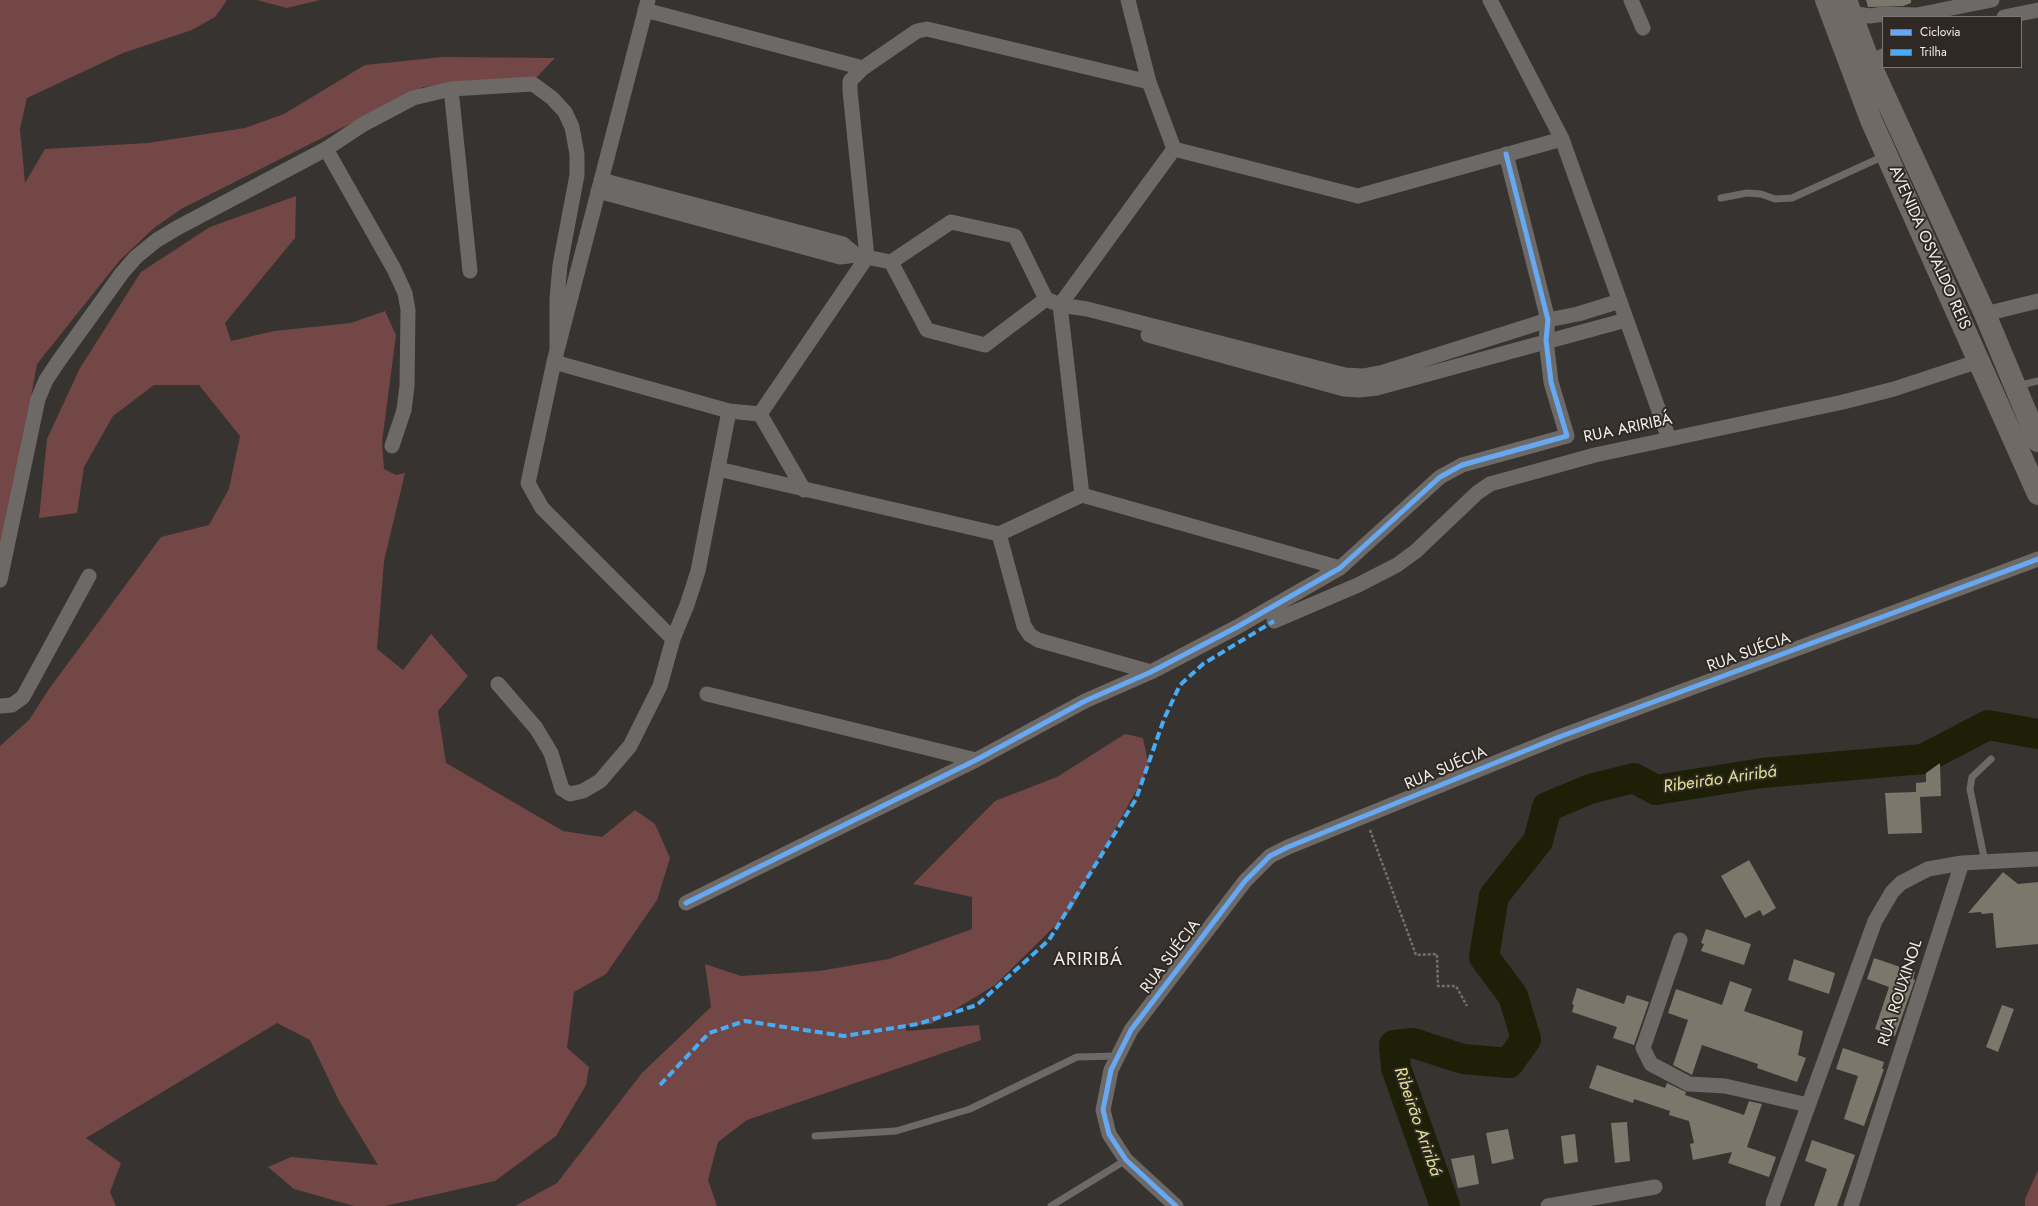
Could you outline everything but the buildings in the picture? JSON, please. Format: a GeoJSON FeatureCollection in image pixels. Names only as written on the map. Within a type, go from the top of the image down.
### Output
{"type":"FeatureCollection","features":[{"type":"Feature","properties":{"kind":"main road","name":"AVENIDA OSVALDO REIS"},"geometry":{"type":"LineString","coordinates":[[1826,0],[1872,120],[1980,361],[2015,446],[2038,494]]}},
{"type":"Feature","properties":{"kind":"main road","name":"AVENIDA OSVALDO REIS"},"geometry":{"type":"LineString","coordinates":[[1848,7],[1876,60],[2038,441]]}},
{"type":"Feature","properties":{"kind":"street"},"geometry":{"type":"LineString","coordinates":[[1128,0],[1149,82],[1174,149]]}},
{"type":"Feature","properties":{"kind":"street"},"geometry":{"type":"LineString","coordinates":[[1490,0],[1562,139],[1669,439]]}},
{"type":"Feature","properties":{"kind":"street"},"geometry":{"type":"LineString","coordinates":[[1631,0],[1644,28]]}},
{"type":"Feature","properties":{"kind":"street"},"geometry":{"type":"LineString","coordinates":[[1848,7],[1870,16],[1884,14],[1917,16],[1992,0]]}},
{"type":"Feature","properties":{"kind":"street"},"geometry":{"type":"LineString","coordinates":[[673,639],[542,508],[528,483],[555,357],[646,5],[863,68]]}},
{"type":"Feature","properties":{"kind":"street"},"geometry":{"type":"LineString","coordinates":[[2009,16],[2038,10]]}},
{"type":"Feature","properties":{"kind":"street"},"geometry":{"type":"LineString","coordinates":[[760,414],[862,256],[850,81],[863,68],[917,31],[927,29],[1149,82]]}},
{"type":"Feature","properties":{"kind":"street"},"geometry":{"type":"LineString","coordinates":[[0,580],[38,399],[46,380],[58,362],[122,273],[136,257],[157,240],[326,149],[362,125],[413,98],[451,89],[533,84],[552,98],[565,112],[572,127],[577,154],[577,175],[560,265],[555,357]]}},
{"type":"Feature","properties":{"kind":"street"},"geometry":{"type":"LineString","coordinates":[[451,89],[470,271]]}},
{"type":"Feature","properties":{"kind":"street"},"geometry":{"type":"LineString","coordinates":[[1174,149],[1358,196],[1562,139]]}},
{"type":"Feature","properties":{"kind":"street"},"geometry":{"type":"LineString","coordinates":[[326,149],[394,269],[405,293],[408,310],[407,386],[404,410],[392,446]]}},
{"type":"Feature","properties":{"kind":"street"},"geometry":{"type":"LineString","coordinates":[[1082,495],[1065,307],[1174,149]]}},
{"type":"Feature","properties":{"kind":"street"},"geometry":{"type":"LineString","coordinates":[[686,903],[976,760],[1085,701],[1151,672],[1237,627],[1340,568],[1440,477],[1462,465],[1567,436],[1551,382],[1546,340],[1548,320],[1506,154]]}},
{"type":"Feature","properties":{"kind":"street"},"geometry":{"type":"LineString","coordinates":[[600,185],[843,244],[862,256],[891,262],[951,222],[1015,236],[1046,300],[1065,307],[1084,318],[1344,389],[1359,390],[1377,388],[1546,340],[1567,337],[1626,320]]}},
{"type":"Feature","properties":{"kind":"street"},"geometry":{"type":"LineString","coordinates":[[891,262],[927,330],[985,345],[1046,300]]}},
{"type":"Feature","properties":{"kind":"street"},"geometry":{"type":"LineString","coordinates":[[1065,307],[1087,309],[1345,375],[1363,376],[1384,372],[1548,320],[1578,314],[1620,301]]}},
{"type":"Feature","properties":{"kind":"street"},"geometry":{"type":"LineString","coordinates":[[1985,314],[2038,301]]}},
{"type":"Feature","properties":{"kind":"street"},"geometry":{"type":"LineString","coordinates":[[1551,382],[1554,362],[1567,337]]}},
{"type":"Feature","properties":{"kind":"street"},"geometry":{"type":"LineString","coordinates":[[555,357],[729,411],[760,414]]}},
{"type":"Feature","properties":{"kind":"street","name":"RUA ARIRIBÁ"},"geometry":{"type":"LineString","coordinates":[[1274,621],[1358,585],[1397,565],[1416,551],[1477,493],[1490,484],[1595,455],[1843,402],[1894,389],[1980,361]]}},
{"type":"Feature","properties":{"kind":"street"},"geometry":{"type":"LineString","coordinates":[[498,684],[536,728],[551,753],[562,790],[570,794],[583,791],[600,781],[630,746],[660,686],[673,639],[698,571],[729,411]]}},
{"type":"Feature","properties":{"kind":"street"},"geometry":{"type":"LineString","coordinates":[[760,414],[804,490]]}},
{"type":"Feature","properties":{"kind":"street"},"geometry":{"type":"LineString","coordinates":[[718,469],[999,534],[1082,495],[1340,568]]}},
{"type":"Feature","properties":{"kind":"street"},"geometry":{"type":"LineString","coordinates":[[999,534],[1024,626],[1030,635],[1038,640],[1151,672]]}},
{"type":"Feature","properties":{"kind":"street","name":"RUA SUÉCIA"},"geometry":{"type":"LineString","coordinates":[[1176,1206],[1126,1160],[1110,1134],[1103,1110],[1112,1070],[1117,1056],[1131,1030],[1257,868],[1270,856],[1288,847],[1559,737],[2038,559]]}},
{"type":"Feature","properties":{"kind":"street"},"geometry":{"type":"LineString","coordinates":[[0,706],[12,705],[23,697],[89,576]]}},
{"type":"Feature","properties":{"kind":"street"},"geometry":{"type":"LineString","coordinates":[[707,694],[976,760]]}},
{"type":"Feature","properties":{"kind":"street"},"geometry":{"type":"LineString","coordinates":[[1772,1203],[1875,921],[1892,892],[1901,883],[1928,869],[1962,863],[2038,859]]}},
{"type":"Feature","properties":{"kind":"street","name":"RUA ROUXINOL"},"geometry":{"type":"LineString","coordinates":[[1851,1206],[1962,863]]}},
{"type":"Feature","properties":{"kind":"street"},"geometry":{"type":"LineString","coordinates":[[1680,940],[1644,1048],[1651,1064],[1689,1084],[1725,1086],[1808,1105]]}},
{"type":"Feature","properties":{"kind":"street"},"geometry":{"type":"LineString","coordinates":[[1548,1206],[1655,1188]]}},
{"type":"Feature","properties":{"kind":"lane"},"geometry":{"type":"LineString","coordinates":[[1722,198],[1747,193],[1761,194],[1775,199],[1792,198],[1888,155]]}},
{"type":"Feature","properties":{"kind":"lane"},"geometry":{"type":"LineString","coordinates":[[2015,386],[2038,381]]}},
{"type":"Feature","properties":{"kind":"lane"},"geometry":{"type":"LineString","coordinates":[[1985,862],[1970,789],[1972,777],[1991,759]]}},
{"type":"Feature","properties":{"kind":"lane"},"geometry":{"type":"LineString","coordinates":[[815,1136],[896,1131],[970,1109],[1077,1057],[1117,1056]]}},
{"type":"Feature","properties":{"kind":"lane"},"geometry":{"type":"LineString","coordinates":[[1050,1206],[1126,1160]]}},
{"type":"Feature","properties":{"kind":"path"},"geometry":{"type":"LineString","coordinates":[[1365,816],[1416,955],[1437,954],[1438,986],[1456,986],[1467,1006]]}},
{"type":"Feature","properties":{"kind":"shaded area"},"geometry":{"type":"Polygon","coordinates":[[[0,0],[227,0],[215,17],[192,30],[123,53],[27,98],[20,129],[25,183],[45,149],[148,143],[245,128],[284,114],[365,65],[443,57],[555,58],[537,77],[423,87],[181,209],[154,228],[120,260],[37,364],[0,568],[0,0]]]}},
{"type":"Feature","properties":{"kind":"shaded area"},"geometry":{"type":"Polygon","coordinates":[[[257,0],[320,0],[287,8],[257,0]]]}},
{"type":"Feature","properties":{"kind":"shaded area"},"geometry":{"type":"Polygon","coordinates":[[[296,196],[295,238],[225,323],[231,341],[274,331],[351,323],[385,311],[396,335],[382,442],[384,469],[396,475],[405,473],[384,561],[377,649],[403,670],[431,634],[468,676],[438,711],[446,763],[563,831],[602,837],[635,810],[655,824],[670,858],[657,900],[606,974],[574,992],[567,1048],[589,1067],[586,1085],[556,1136],[495,1181],[385,1206],[354,1206],[294,1189],[268,1167],[291,1157],[378,1165],[339,1101],[310,1040],[277,1023],[86,1138],[121,1163],[110,1192],[116,1206],[0,1206],[0,746],[29,720],[49,689],[161,537],[209,525],[229,489],[240,436],[199,385],[154,385],[113,416],[84,467],[77,513],[39,518],[47,439],[80,368],[141,272],[210,227],[296,196]]]}},
{"type":"Feature","properties":{"kind":"shaded area"},"geometry":{"type":"Polygon","coordinates":[[[1125,734],[1143,738],[1149,767],[1071,910],[995,985],[931,1024],[903,1026],[907,1031],[979,1025],[981,1040],[747,1120],[718,1142],[708,1180],[717,1206],[515,1206],[557,1183],[642,1073],[711,1007],[705,964],[741,976],[819,971],[889,959],[972,929],[972,897],[913,884],[995,801],[1057,777],[1125,734]]]}},
{"type":"Feature","properties":{"kind":"shaded area"},"geometry":{"type":"Polygon","coordinates":[[[2038,1170],[2038,1206],[2025,1206],[2025,1199],[2038,1170]]]}},
{"type":"Feature","properties":{"kind":"waterway","name":"Ribeirão Ariribá"},"geometry":{"type":"LineString","coordinates":[[1445,1206],[1396,1068],[1394,1045],[1413,1043],[1463,1059],[1509,1063],[1526,1039],[1513,996],[1484,957],[1494,896],[1538,841],[1547,807],[1590,789],[1634,778],[1656,790],[1762,773],[1923,759],[1988,725],[2038,734]]}},
{"type":"Feature","properties":{"kind":"marked path"},"geometry":{"type":"LineString","coordinates":[[660,1085],[709,1033],[745,1021],[844,1036],[918,1024],[977,1005],[1049,940],[1136,799],[1164,719],[1180,685],[1203,664],[1274,621]]}},
{"type":"Feature","properties":{"kind":"cycle path"},"geometry":{"type":"LineString","coordinates":[[686,903],[976,760],[1085,701],[1151,672],[1237,627],[1340,568],[1440,477],[1462,465],[1567,436],[1551,382],[1546,340],[1548,320],[1506,154]]}},
{"type":"Feature","properties":{"kind":"cycle path"},"geometry":{"type":"LineString","coordinates":[[1176,1206],[1126,1160],[1109,1134],[1103,1110],[1111,1070],[1131,1030],[1245,881],[1270,856],[1288,847],[1559,737],[2038,559]]}},
{"type":"Feature","properties":{"kind":"district","name":"ARIRIBÁ"},"geometry":{"type":"Point","coordinates":[1088,961]}}]}
